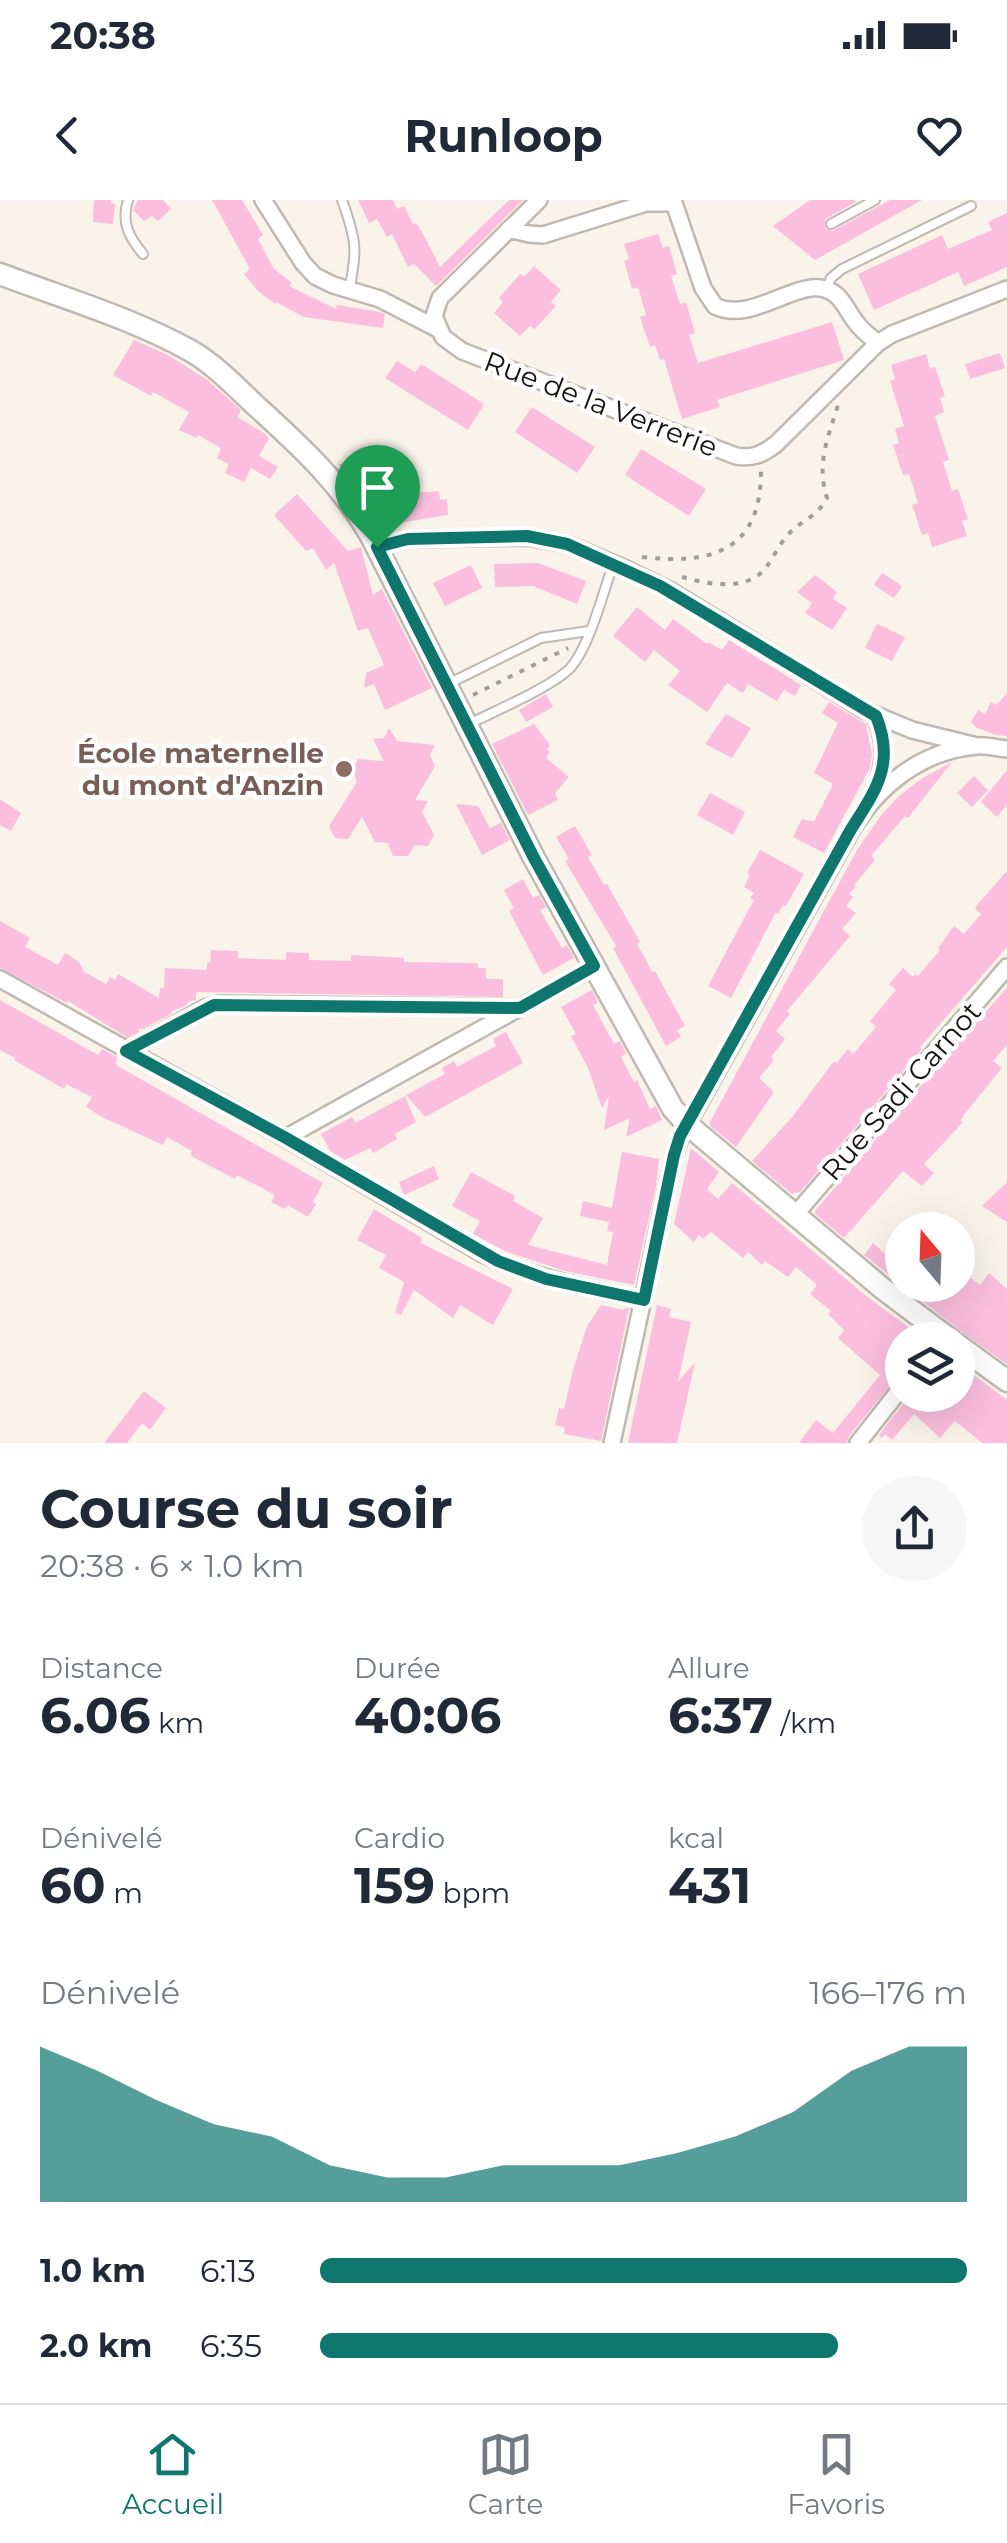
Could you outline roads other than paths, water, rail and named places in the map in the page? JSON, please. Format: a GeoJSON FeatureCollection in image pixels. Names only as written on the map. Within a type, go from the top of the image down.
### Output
{"type":"FeatureCollection","features":[{"type":"Feature","properties":{"kind":"street","name":"Rue de la Verrerie"},"geometry":{"type":"LineString","coordinates":[[263,200],[308,270],[324,282],[380,299],[440,333],[462,351],[729,454],[760,455],[776,444],[878,343]]}},
{"type":"Feature","properties":{"kind":"street"},"geometry":{"type":"LineString","coordinates":[[440,333],[434,310],[440,298],[539,200]]}},
{"type":"Feature","properties":{"kind":"street"},"geometry":{"type":"LineString","coordinates":[[510,228],[542,235],[646,203],[673,202],[706,296],[720,309],[744,310],[810,288],[826,289],[838,296],[858,325],[878,343],[911,325],[1007,289]]}},
{"type":"Feature","properties":{"kind":"street"},"geometry":{"type":"LineString","coordinates":[[0,274],[139,326],[191,351],[220,372],[322,467],[353,506],[377,547],[534,858],[673,1109],[925,1322]]}},
{"type":"Feature","properties":{"kind":"street"},"geometry":{"type":"LineString","coordinates":[[377,547],[408,539],[527,536],[567,544],[660,586],[876,716],[912,730],[1007,749]]}},
{"type":"Feature","properties":{"kind":"street"},"geometry":{"type":"LineString","coordinates":[[871,802],[884,753],[876,716]]}},
{"type":"Feature","properties":{"kind":"street"},"geometry":{"type":"LineString","coordinates":[[612,1443],[680,1136],[850,831],[871,802],[918,763],[977,746]]}},
{"type":"Feature","properties":{"kind":"street"},"geometry":{"type":"LineString","coordinates":[[286,1138],[594,966]]}},
{"type":"Feature","properties":{"kind":"street","name":"Rue Sadi Carnot"},"geometry":{"type":"LineString","coordinates":[[794,1215],[1007,968]]}},
{"type":"Feature","properties":{"kind":"street"},"geometry":{"type":"LineString","coordinates":[[0,979],[286,1138],[483,1254],[546,1279],[644,1300]]}},
{"type":"Feature","properties":{"kind":"street"},"geometry":{"type":"LineString","coordinates":[[126,1051],[214,1005],[520,1008]]}},
{"type":"Feature","properties":{"kind":"street"},"geometry":{"type":"LineString","coordinates":[[975,1359],[1007,1381]]}},
{"type":"Feature","properties":{"kind":"street"},"geometry":{"type":"LineString","coordinates":[[858,1443],[885,1409]]}},
{"type":"Feature","properties":{"kind":"lane"},"geometry":{"type":"LineString","coordinates":[[128,200],[128,234],[143,254]]}},
{"type":"Feature","properties":{"kind":"lane"},"geometry":{"type":"LineString","coordinates":[[342,200],[355,242],[349,290]]}},
{"type":"Feature","properties":{"kind":"lane"},"geometry":{"type":"LineString","coordinates":[[832,224],[875,200]]}},
{"type":"Feature","properties":{"kind":"lane"},"geometry":{"type":"LineString","coordinates":[[826,289],[842,269],[971,206]]}},
{"type":"Feature","properties":{"kind":"lane"},"geometry":{"type":"LineString","coordinates":[[467,725],[564,673],[573,664],[614,564]]}},
{"type":"Feature","properties":{"kind":"lane"},"geometry":{"type":"LineString","coordinates":[[446,684],[540,638],[589,631]]}},
{"type":"Feature","properties":{"kind":"place","name":"École maternelle du mont d'Anzin"},"geometry":{"type":"Point","coordinates":[344,769]}}]}
